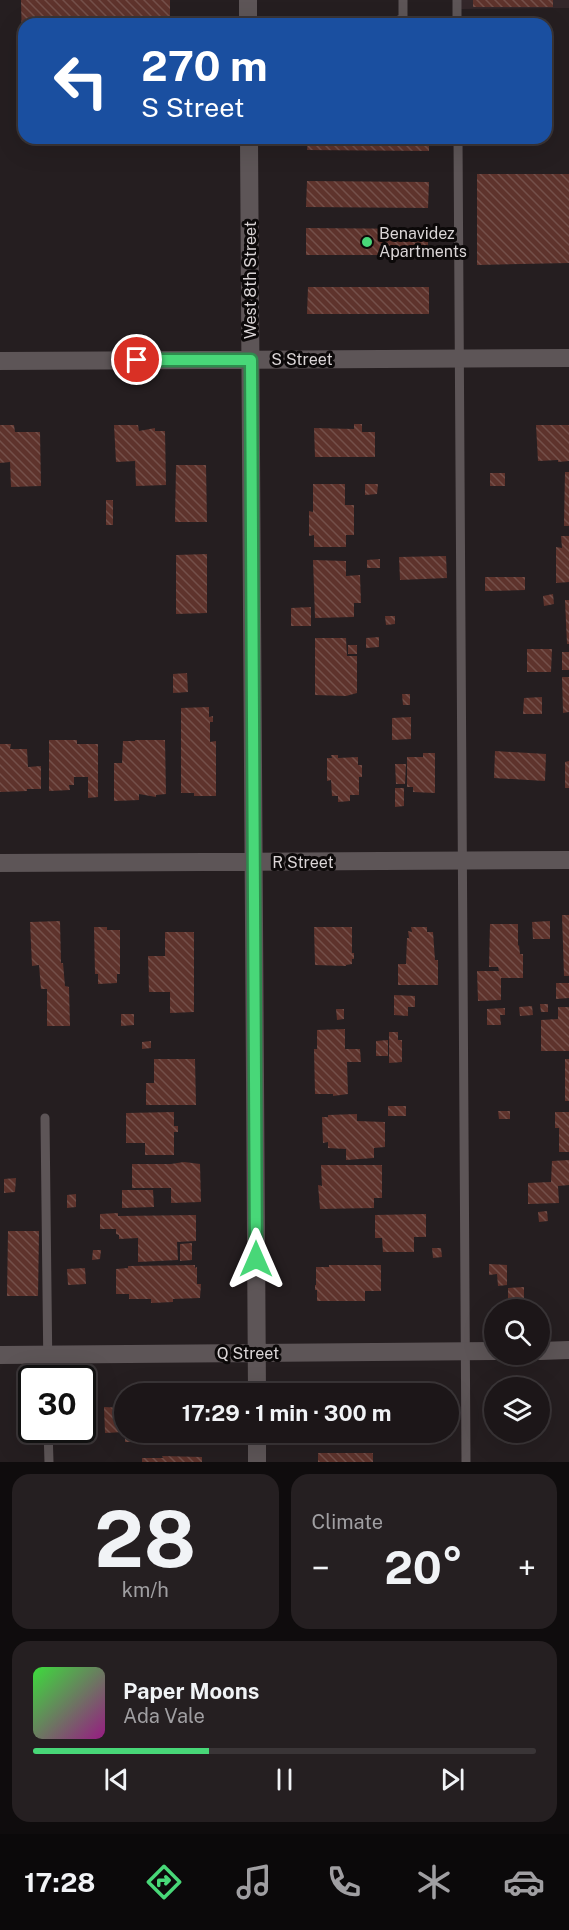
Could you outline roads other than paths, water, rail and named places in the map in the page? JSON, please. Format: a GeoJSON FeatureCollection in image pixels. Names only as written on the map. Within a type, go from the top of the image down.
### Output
{"type":"FeatureCollection","features":[{"type":"Feature","properties":{"kind":"street"},"geometry":{"type":"LineString","coordinates":[[248,0],[248,18]]}},
{"type":"Feature","properties":{"kind":"street","name":"West 8th Street"},"geometry":{"type":"LineString","coordinates":[[249,144],[257,1383]]}},
{"type":"Feature","properties":{"kind":"street","name":"S Street"},"geometry":{"type":"LineString","coordinates":[[0,361],[569,358]]}},
{"type":"Feature","properties":{"kind":"street","name":"R Street"},"geometry":{"type":"LineString","coordinates":[[0,863],[569,860]]}},
{"type":"Feature","properties":{"kind":"street"},"geometry":{"type":"LineString","coordinates":[[550,1351],[569,1350]]}},
{"type":"Feature","properties":{"kind":"street","name":"Q Street"},"geometry":{"type":"LineString","coordinates":[[0,1355],[484,1351]]}},
{"type":"Feature","properties":{"kind":"street"},"geometry":{"type":"LineString","coordinates":[[257,1443],[257,1462]]}},
{"type":"Feature","properties":{"kind":"lane"},"geometry":{"type":"LineString","coordinates":[[403,0],[403,18]]}},
{"type":"Feature","properties":{"kind":"lane"},"geometry":{"type":"LineString","coordinates":[[457,0],[457,18]]}},
{"type":"Feature","properties":{"kind":"lane"},"geometry":{"type":"LineString","coordinates":[[458,144],[466,1462]]}},
{"type":"Feature","properties":{"kind":"lane"},"geometry":{"type":"LineString","coordinates":[[45,1118],[48,1365]]}},
{"type":"Feature","properties":{"kind":"lane"},"geometry":{"type":"LineString","coordinates":[[48,1443],[49,1462]]}},
{"type":"Feature","properties":{"kind":"place","name":"Benavidez Apartments"},"geometry":{"type":"Point","coordinates":[367,242]}}]}
